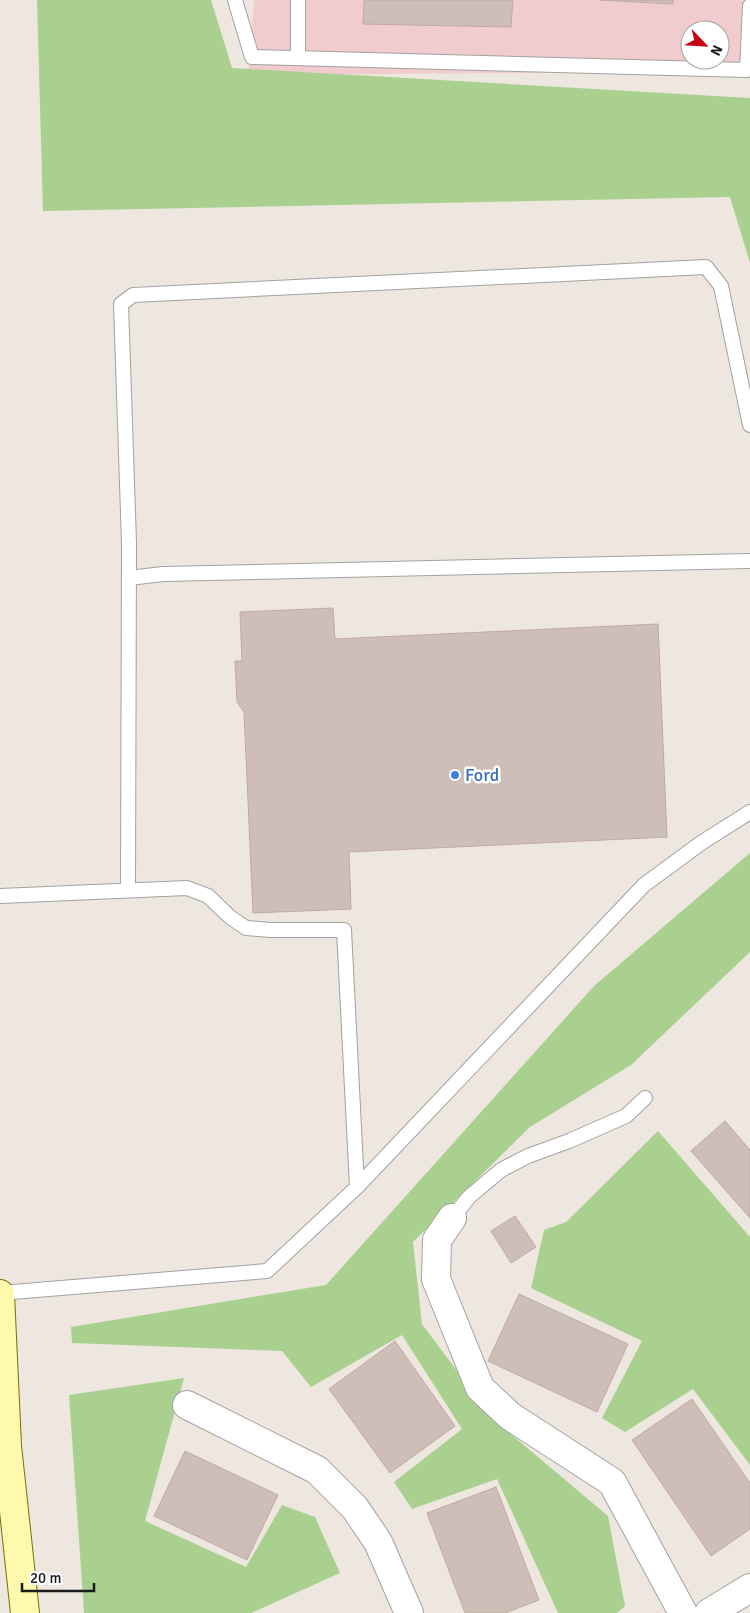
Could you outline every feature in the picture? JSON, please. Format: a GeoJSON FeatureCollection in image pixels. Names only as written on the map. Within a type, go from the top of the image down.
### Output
{"type":"FeatureCollection","features":[{"type":"Feature","properties":{"kind":"main road"},"geometry":{"type":"LineString","coordinates":[[0,1293],[7,1446],[25,1613]]}},
{"type":"Feature","properties":{"kind":"street"},"geometry":{"type":"LineString","coordinates":[[452,1218],[438,1240],[436,1279],[480,1388],[510,1416],[612,1482],[683,1613]]}},
{"type":"Feature","properties":{"kind":"street"},"geometry":{"type":"LineString","coordinates":[[187,1405],[317,1470],[355,1508],[378,1542],[409,1613]]}},
{"type":"Feature","properties":{"kind":"street"},"geometry":{"type":"LineString","coordinates":[[709,1613],[750,1588]]}},
{"type":"Feature","properties":{"kind":"lane"},"geometry":{"type":"LineString","coordinates":[[235,0],[252,56],[747,70],[750,6]]}},
{"type":"Feature","properties":{"kind":"lane"},"geometry":{"type":"LineString","coordinates":[[298,0],[298,58]]}},
{"type":"Feature","properties":{"kind":"lane"},"geometry":{"type":"LineString","coordinates":[[128,890],[129,543],[121,304],[133,295],[706,268],[721,286],[750,425]]}},
{"type":"Feature","properties":{"kind":"lane"},"geometry":{"type":"LineString","coordinates":[[129,578],[163,574],[750,561]]}},
{"type":"Feature","properties":{"kind":"lane"},"geometry":{"type":"LineString","coordinates":[[0,1293],[267,1271],[357,1187],[644,885],[701,843],[750,812]]}},
{"type":"Feature","properties":{"kind":"lane"},"geometry":{"type":"LineString","coordinates":[[0,896],[187,888],[208,896],[230,917],[246,928],[344,930],[357,1187]]}},
{"type":"Feature","properties":{"kind":"lane"},"geometry":{"type":"LineString","coordinates":[[452,1218],[469,1197],[500,1170],[528,1156],[569,1141],[626,1116],[645,1098]]}},
{"type":"Feature","properties":{"kind":"shaded area"},"geometry":{"type":"Polygon","coordinates":[[[254,0],[750,0],[750,71],[248,75],[254,0]]]}},
{"type":"Feature","properties":{"kind":"green space"},"geometry":{"type":"Polygon","coordinates":[[[37,0],[211,0],[232,68],[750,98],[750,263],[730,197],[43,211],[37,0]]]}},
{"type":"Feature","properties":{"kind":"green space"},"geometry":{"type":"Polygon","coordinates":[[[750,853],[750,952],[631,1065],[530,1127],[413,1242],[422,1324],[493,1419],[608,1516],[625,1606],[617,1613],[558,1613],[497,1479],[412,1509],[394,1482],[462,1429],[402,1335],[311,1387],[282,1351],[72,1343],[71,1327],[326,1285],[594,986],[750,853]]]}},
{"type":"Feature","properties":{"kind":"green space"},"geometry":{"type":"Polygon","coordinates":[[[658,1131],[750,1237],[750,1465],[693,1389],[625,1432],[602,1418],[642,1341],[531,1288],[544,1230],[566,1222],[658,1131]]]}},
{"type":"Feature","properties":{"kind":"green space"},"geometry":{"type":"Polygon","coordinates":[[[184,1378],[145,1521],[246,1567],[282,1505],[315,1517],[340,1573],[251,1613],[84,1613],[69,1395],[184,1378]]]}},
{"type":"Feature","properties":{"kind":"building"},"geometry":{"type":"Polygon","coordinates":[[[364,0],[513,0],[511,27],[363,24],[364,0]]]}},
{"type":"Feature","properties":{"kind":"building"},"geometry":{"type":"Polygon","coordinates":[[[600,0],[673,0],[673,4],[600,0]]]}},
{"type":"Feature","properties":{"kind":"building","name":"Ford"},"geometry":{"type":"Polygon","coordinates":[[[333,608],[335,639],[658,624],[667,837],[349,852],[351,909],[253,913],[244,712],[237,702],[235,661],[242,661],[240,612],[333,608]]]}},
{"type":"Feature","properties":{"kind":"building"},"geometry":{"type":"Polygon","coordinates":[[[725,1121],[750,1150],[750,1218],[691,1151],[725,1121]]]}},
{"type":"Feature","properties":{"kind":"building"},"geometry":{"type":"Polygon","coordinates":[[[515,1216],[536,1247],[511,1263],[491,1231],[515,1216]]]}},
{"type":"Feature","properties":{"kind":"building"},"geometry":{"type":"Polygon","coordinates":[[[519,1294],[628,1344],[597,1412],[488,1361],[519,1294]]]}},
{"type":"Feature","properties":{"kind":"building"},"geometry":{"type":"Polygon","coordinates":[[[395,1341],[455,1426],[390,1473],[329,1389],[395,1341]]]}},
{"type":"Feature","properties":{"kind":"building"},"geometry":{"type":"Polygon","coordinates":[[[692,1399],[750,1483],[750,1529],[711,1556],[632,1440],[692,1399]]]}},
{"type":"Feature","properties":{"kind":"building"},"geometry":{"type":"Polygon","coordinates":[[[185,1451],[278,1495],[247,1560],[154,1516],[185,1451]]]}},
{"type":"Feature","properties":{"kind":"building"},"geometry":{"type":"Polygon","coordinates":[[[496,1487],[539,1600],[505,1613],[465,1613],[427,1513],[496,1487]]]}},
{"type":"Feature","properties":{"kind":"place","name":"Ford"},"geometry":{"type":"Point","coordinates":[455,775]}}]}
